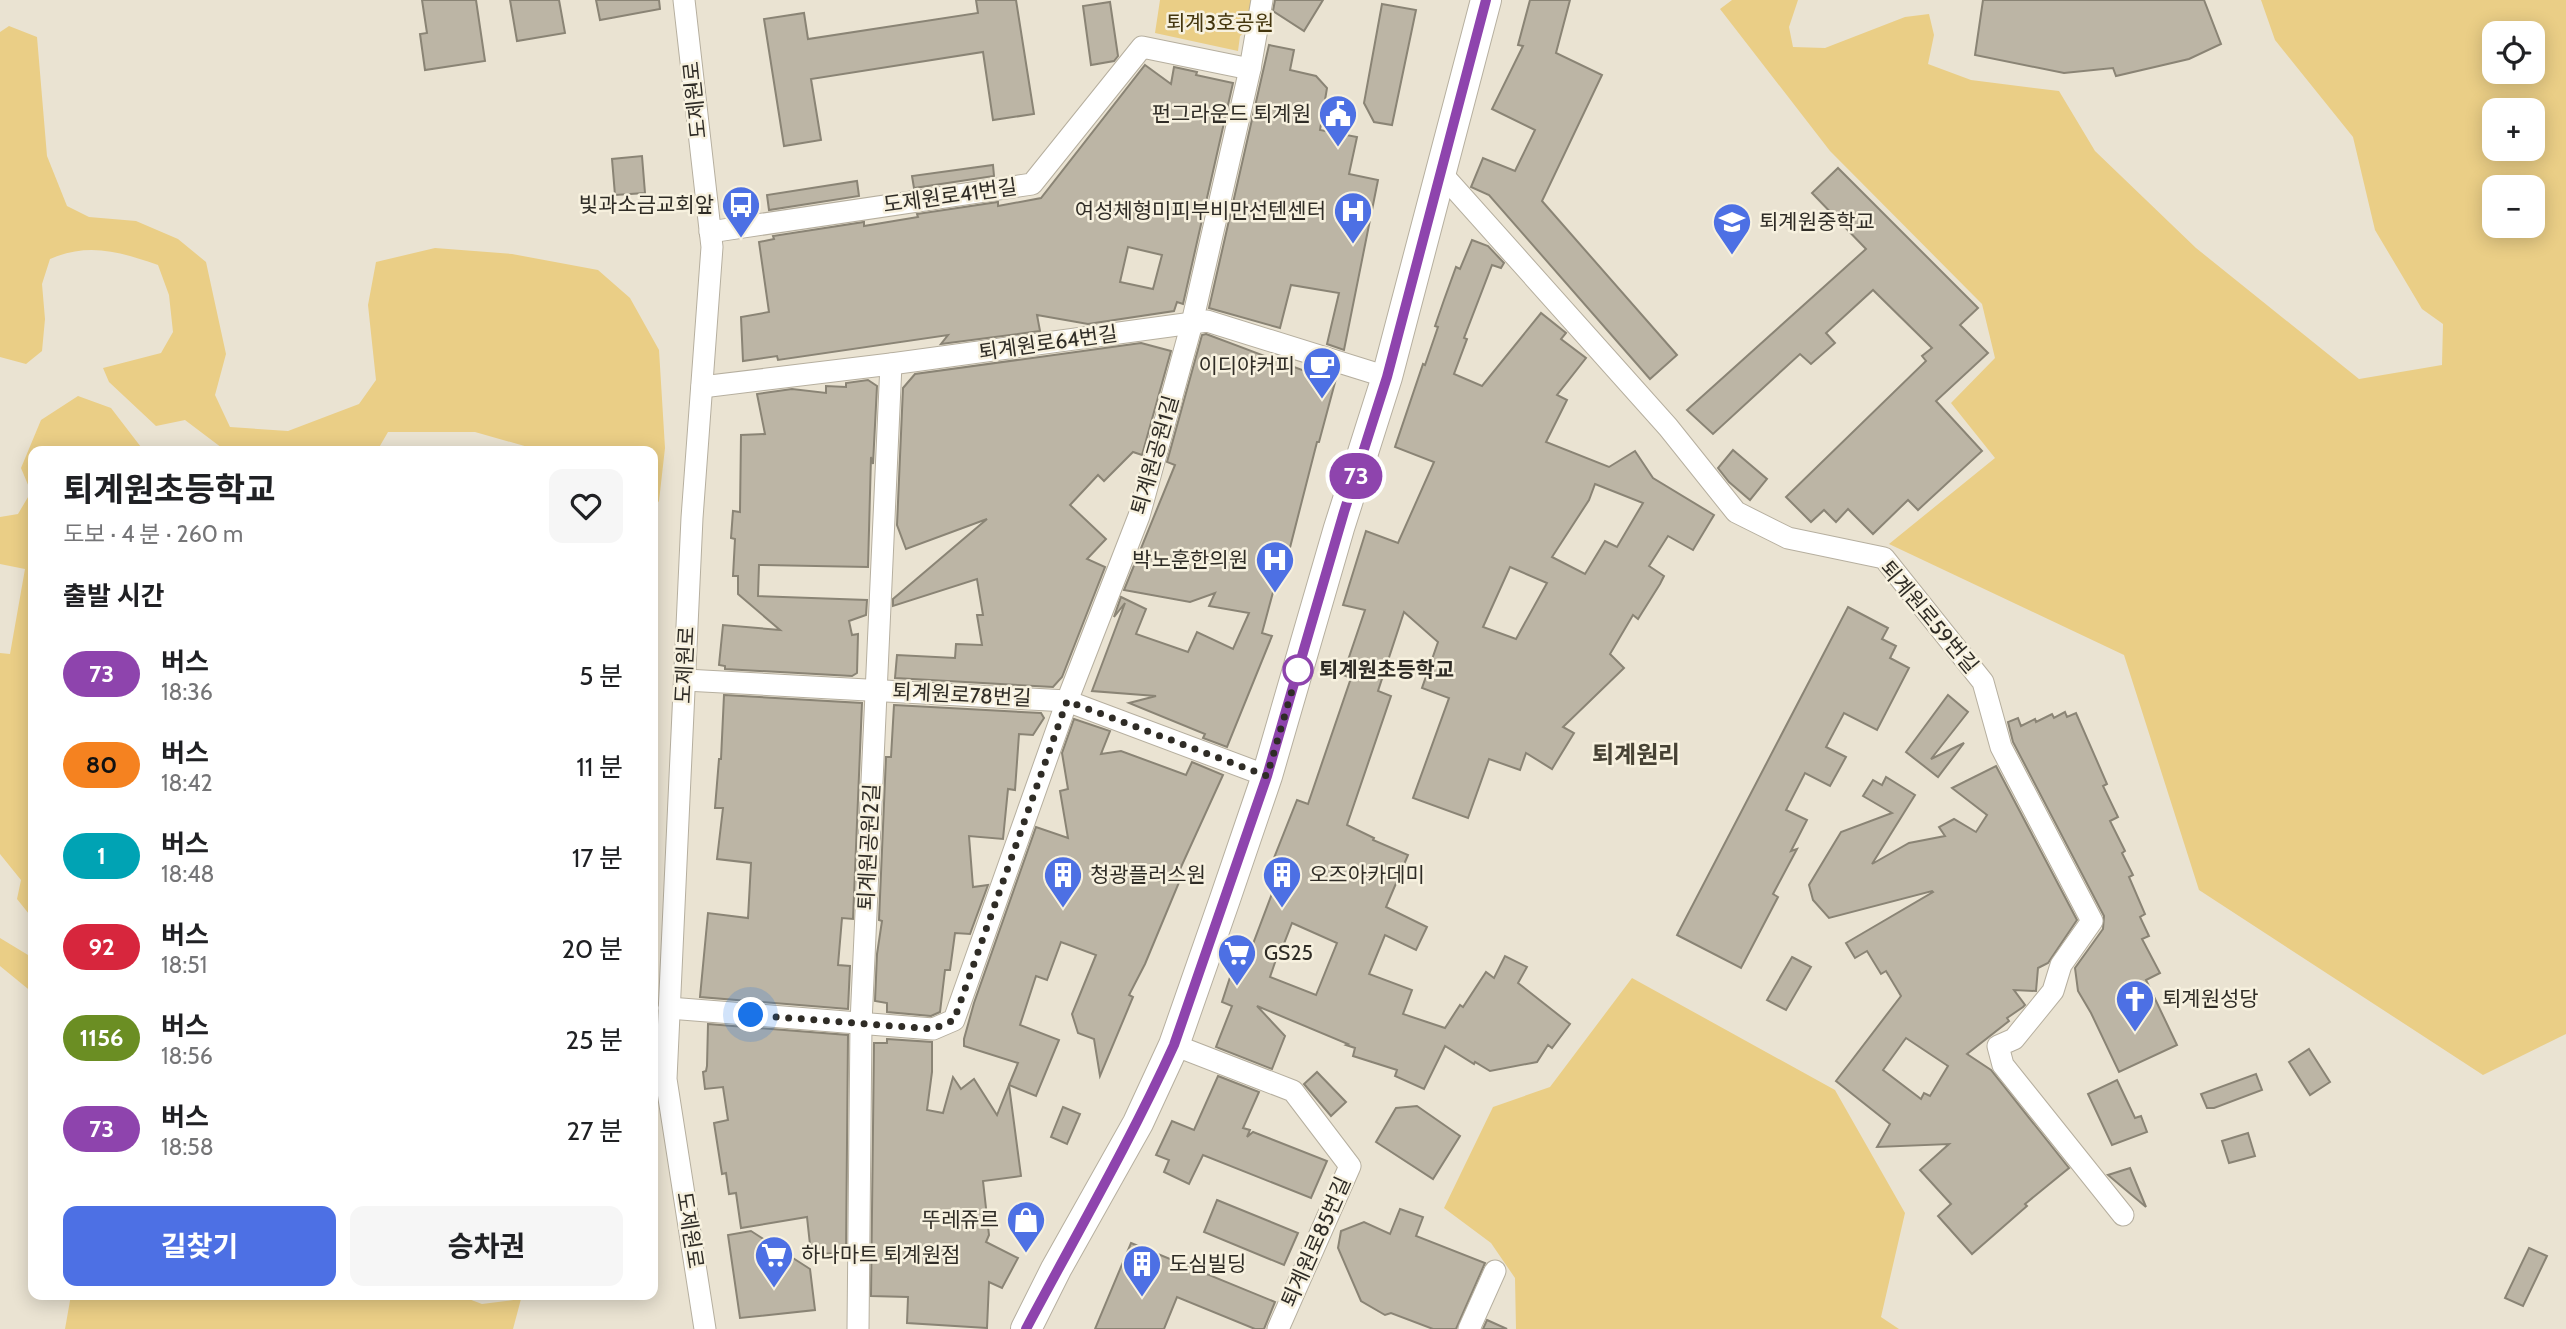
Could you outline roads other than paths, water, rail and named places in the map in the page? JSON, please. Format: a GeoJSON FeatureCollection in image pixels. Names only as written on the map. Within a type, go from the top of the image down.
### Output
{"type":"FeatureCollection","features":[{"type":"Feature","properties":{"kind":"street","name":"도제원로"},"geometry":{"type":"LineString","coordinates":[[684,0],[712,247],[692,518],[666,1079],[705,1329]]}},
{"type":"Feature","properties":{"kind":"street","name":"퇴계원공원1길"},"geometry":{"type":"LineString","coordinates":[[669,1008],[933,1029],[954,1020],[1067,701],[1139,516],[1192,323],[1250,69],[1262,0]]}},
{"type":"Feature","properties":{"kind":"street"},"geometry":{"type":"LineString","coordinates":[[1026,1329],[1138,1124],[1174,1045],[1267,776],[1344,512],[1387,377],[1486,0]]}},
{"type":"Feature","properties":{"kind":"street","name":"도제원로41번길"},"geometry":{"type":"LineString","coordinates":[[710,232],[1032,184],[1142,47],[1250,69]]}},
{"type":"Feature","properties":{"kind":"street","name":"퇴계원로59번길"},"geometry":{"type":"LineString","coordinates":[[1441,173],[1668,427],[1736,512],[1787,538],[1884,558],[1983,682],[2001,747],[2092,921],[2062,965],[2053,991],[2014,1040],[1998,1046],[2003,1065],[2123,1215]]}},
{"type":"Feature","properties":{"kind":"street","name":"퇴계원로64번길"},"geometry":{"type":"LineString","coordinates":[[702,387],[1207,321],[1387,377]]}},
{"type":"Feature","properties":{"kind":"street","name":"퇴계원공원2길"},"geometry":{"type":"LineString","coordinates":[[858,1329],[861,1023],[891,364]]}},
{"type":"Feature","properties":{"kind":"street","name":"퇴계원로78번길"},"geometry":{"type":"LineString","coordinates":[[685,680],[1067,701],[1267,776]]}},
{"type":"Feature","properties":{"kind":"street","name":"퇴계원로85번길"},"geometry":{"type":"LineString","coordinates":[[1174,1045],[1293,1091],[1350,1166],[1278,1329]]}},
{"type":"Feature","properties":{"kind":"street"},"geometry":{"type":"LineString","coordinates":[[1469,1329],[1495,1271]]}},
{"type":"Feature","properties":{"kind":"place","name":"펀그라운드 퇴계원"},"geometry":{"type":"Point","coordinates":[1338,148]}},
{"type":"Feature","properties":{"kind":"place","name":"빛과소금교회앞"},"geometry":{"type":"Point","coordinates":[741,239]}},
{"type":"Feature","properties":{"kind":"place","name":"여성체형미피부비만선텐센터"},"geometry":{"type":"Point","coordinates":[1353,245]}},
{"type":"Feature","properties":{"kind":"place","name":"퇴계원중학교"},"geometry":{"type":"Point","coordinates":[1732,256]}},
{"type":"Feature","properties":{"kind":"place","name":"이디야커피"},"geometry":{"type":"Point","coordinates":[1322,400]}},
{"type":"Feature","properties":{"kind":"place","name":"박노훈한의원"},"geometry":{"type":"Point","coordinates":[1275,594]}},
{"type":"Feature","properties":{"kind":"place","name":"퇴계원초등학교"},"geometry":{"type":"Point","coordinates":[1298,670]}},
{"type":"Feature","properties":{"kind":"place","name":"청광플러스원"},"geometry":{"type":"Point","coordinates":[1063,909]}},
{"type":"Feature","properties":{"kind":"place","name":"오즈아카데미"},"geometry":{"type":"Point","coordinates":[1282,909]}},
{"type":"Feature","properties":{"kind":"place","name":"GS25"},"geometry":{"type":"Point","coordinates":[1237,987]}},
{"type":"Feature","properties":{"kind":"place","name":"퇴계원성당"},"geometry":{"type":"Point","coordinates":[2135,1033]}},
{"type":"Feature","properties":{"kind":"place","name":"뚜레쥬르"},"geometry":{"type":"Point","coordinates":[1026,1254]}},
{"type":"Feature","properties":{"kind":"place","name":"하나마트 퇴계원점"},"geometry":{"type":"Point","coordinates":[774,1289]}},
{"type":"Feature","properties":{"kind":"place","name":"도심빌딩"},"geometry":{"type":"Point","coordinates":[1142,1298]}},
{"type":"Feature","properties":{"kind":"district","name":"퇴계원리"},"geometry":{"type":"Point","coordinates":[1636,755]}},
{"type":"Feature","properties":{"kind":"park label","name":"퇴계3호공원"},"geometry":{"type":"Point","coordinates":[1220,23]}}]}
